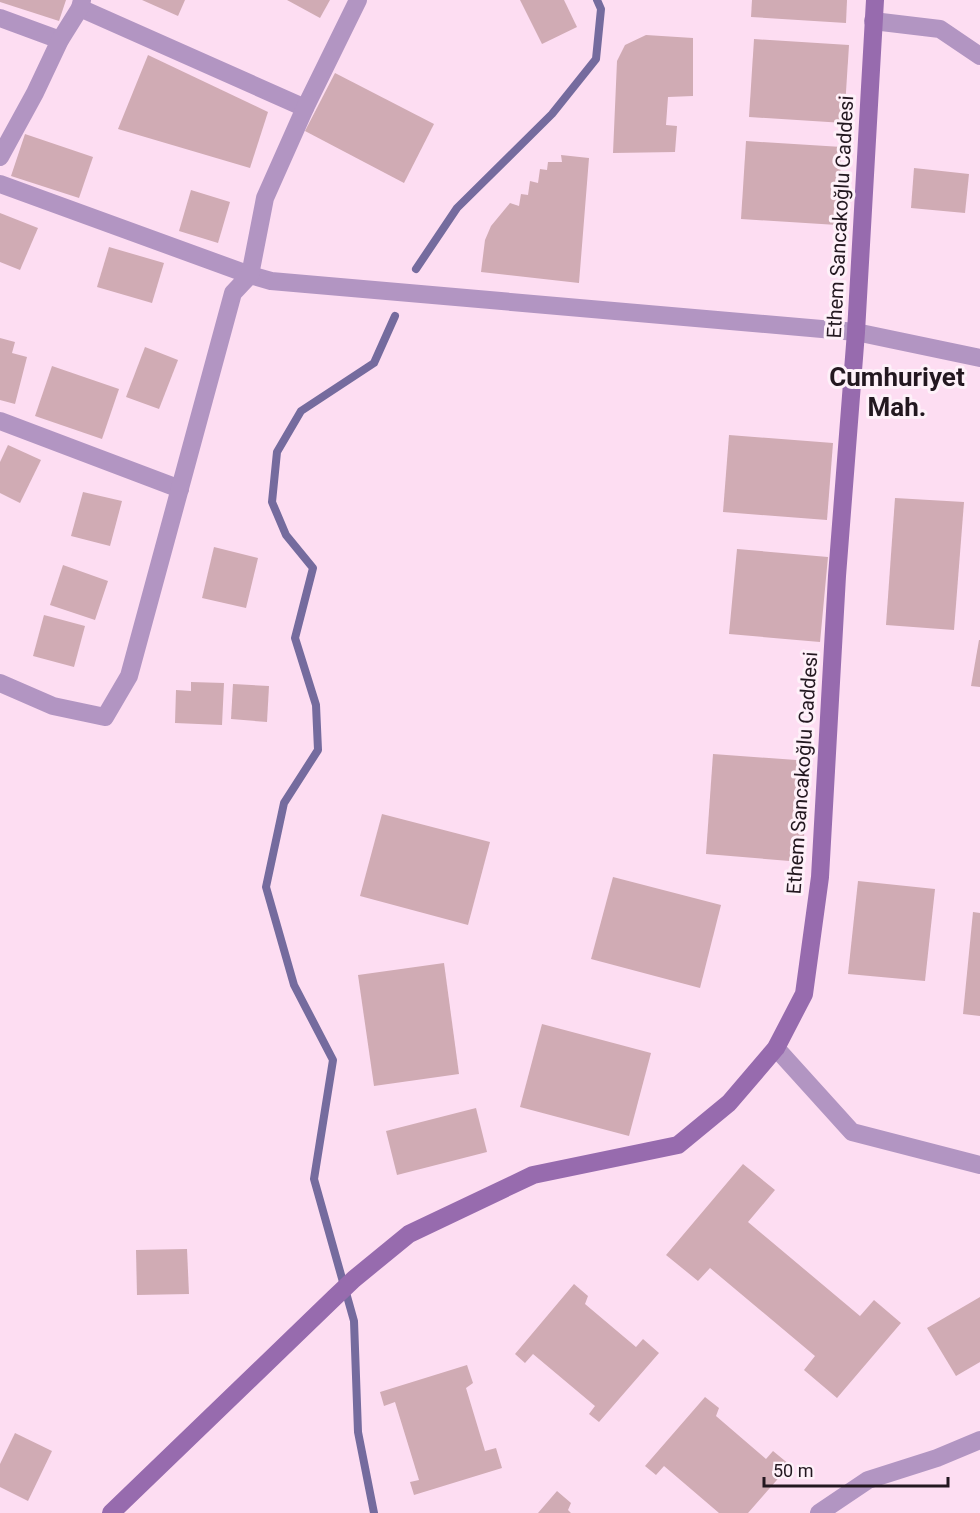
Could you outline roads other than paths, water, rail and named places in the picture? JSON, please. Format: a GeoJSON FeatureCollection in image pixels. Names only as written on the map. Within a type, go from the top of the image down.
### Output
{"type":"FeatureCollection","features":[{"type":"Feature","properties":{"kind":"street"},"geometry":{"type":"LineString","coordinates":[[0,683],[53,706],[105,717],[129,676],[233,293],[250,275],[265,198],[305,108],[358,0]]}},
{"type":"Feature","properties":{"kind":"street","name":"Ethem Sancakoğlu Caddesi"},"geometry":{"type":"LineString","coordinates":[[111,1513],[354,1279],[409,1234],[533,1175],[678,1144],[729,1103],[776,1048],[804,994],[820,877],[837,576],[856,332],[875,0]]}},
{"type":"Feature","properties":{"kind":"street"},"geometry":{"type":"LineString","coordinates":[[0,157],[81,4],[305,108]]}},
{"type":"Feature","properties":{"kind":"street"},"geometry":{"type":"LineString","coordinates":[[0,18],[60,40]]}},
{"type":"Feature","properties":{"kind":"street"},"geometry":{"type":"LineString","coordinates":[[873,21],[940,29],[980,56]]}},
{"type":"Feature","properties":{"kind":"street"},"geometry":{"type":"LineString","coordinates":[[0,184],[271,281],[856,332],[980,358]]}},
{"type":"Feature","properties":{"kind":"street"},"geometry":{"type":"LineString","coordinates":[[0,421],[180,489]]}},
{"type":"Feature","properties":{"kind":"street"},"geometry":{"type":"LineString","coordinates":[[776,1048],[852,1132],[980,1165]]}},
{"type":"Feature","properties":{"kind":"street"},"geometry":{"type":"LineString","coordinates":[[819,1513],[868,1480],[937,1458],[980,1440]]}},
{"type":"Feature","properties":{"kind":"waterway"},"geometry":{"type":"LineString","coordinates":[[416,269],[457,208],[552,114],[596,59],[601,9],[597,0]]}},
{"type":"Feature","properties":{"kind":"waterway"},"geometry":{"type":"LineString","coordinates":[[374,1513],[358,1432],[354,1321],[314,1179],[333,1060],[294,985],[266,887],[284,803],[318,750],[316,705],[295,638],[313,568],[286,535],[272,502],[277,452],[301,411],[374,363],[395,316]]}},
{"type":"Feature","properties":{"kind":"district","name":"Cumhuriyet Mah."},"geometry":{"type":"Point","coordinates":[897,392]}}]}
